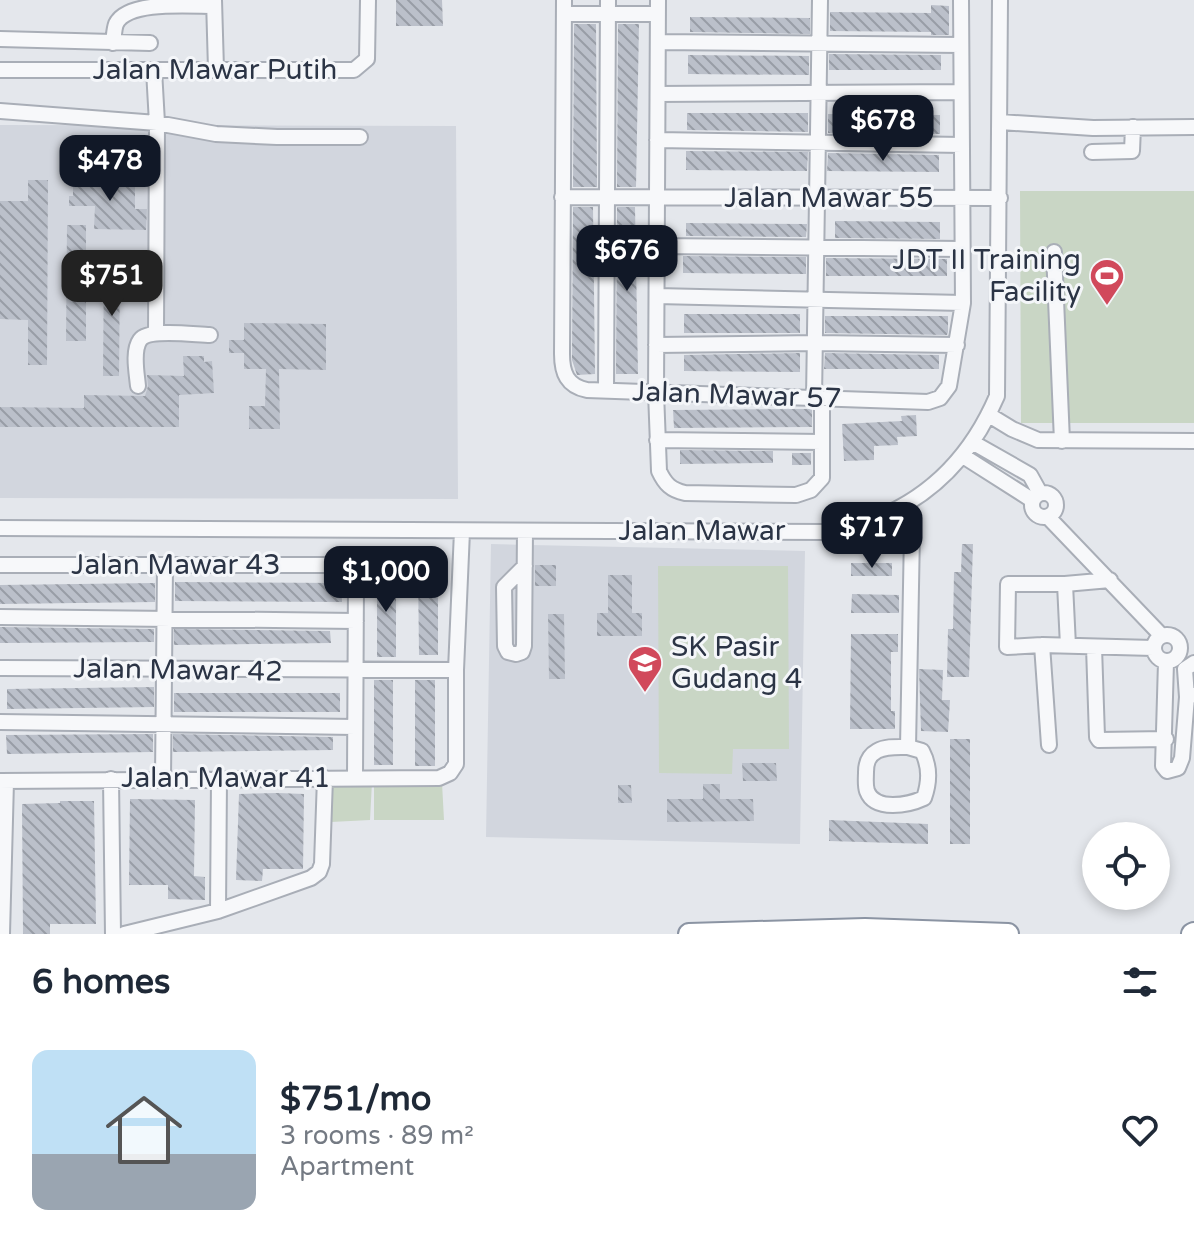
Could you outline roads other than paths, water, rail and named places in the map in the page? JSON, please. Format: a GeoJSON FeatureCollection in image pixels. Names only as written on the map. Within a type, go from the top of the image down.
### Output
{"type":"FeatureCollection","features":[{"type":"Feature","properties":{"kind":"highway"},"geometry":{"type":"LineString","coordinates":[[689,934],[865,929],[1008,934]]}},
{"type":"Feature","properties":{"kind":"street","name":"Jalan Mawar Putih"},"geometry":{"type":"LineString","coordinates":[[0,70],[354,70],[367,59],[368,0]]}},
{"type":"Feature","properties":{"kind":"street"},"geometry":{"type":"LineString","coordinates":[[562,197],[564,7],[658,7],[656,392],[659,471],[664,482],[677,491],[796,495],[811,490],[822,478],[816,343],[820,0]]}},
{"type":"Feature","properties":{"kind":"street"},"geometry":{"type":"LineString","coordinates":[[656,345],[957,345],[963,303],[961,0]]}},
{"type":"Feature","properties":{"kind":"street","name":"Jalan Mawar"},"geometry":{"type":"LineString","coordinates":[[0,528],[829,532],[849,528],[904,506],[936,483],[963,456],[989,415],[997,396],[1000,0]]}},
{"type":"Feature","properties":{"kind":"street"},"geometry":{"type":"LineString","coordinates":[[113,43],[116,24],[127,12],[141,7],[214,3],[216,69]]}},
{"type":"Feature","properties":{"kind":"street"},"geometry":{"type":"LineString","coordinates":[[606,390],[608,7]]}},
{"type":"Feature","properties":{"kind":"street"},"geometry":{"type":"LineString","coordinates":[[0,39],[150,43]]}},
{"type":"Feature","properties":{"kind":"street"},"geometry":{"type":"LineString","coordinates":[[658,42],[961,45]]}},
{"type":"Feature","properties":{"kind":"street"},"geometry":{"type":"LineString","coordinates":[[67,43],[67,69]]}},
{"type":"Feature","properties":{"kind":"street"},"geometry":{"type":"LineString","coordinates":[[154,70],[157,123],[156,333]]}},
{"type":"Feature","properties":{"kind":"street"},"geometry":{"type":"LineString","coordinates":[[658,94],[961,92]]}},
{"type":"Feature","properties":{"kind":"street"},"geometry":{"type":"LineString","coordinates":[[0,111],[157,123],[216,134],[360,137]]}},
{"type":"Feature","properties":{"kind":"street"},"geometry":{"type":"LineString","coordinates":[[1000,122],[1093,128],[1194,127]]}},
{"type":"Feature","properties":{"kind":"street"},"geometry":{"type":"LineString","coordinates":[[1092,152],[1132,151],[1133,127]]}},
{"type":"Feature","properties":{"kind":"street"},"geometry":{"type":"LineString","coordinates":[[657,140],[962,145]]}},
{"type":"Feature","properties":{"kind":"street","name":"Jalan Mawar 55"},"geometry":{"type":"LineString","coordinates":[[562,197],[1000,198]]}},
{"type":"Feature","properties":{"kind":"street","name":"Jalan Mawar 57"},"geometry":{"type":"LineString","coordinates":[[562,197],[562,363],[566,378],[587,390],[928,402],[940,398],[949,386],[957,345]]}},
{"type":"Feature","properties":{"kind":"street"},"geometry":{"type":"LineString","coordinates":[[657,246],[962,249]]}},
{"type":"Feature","properties":{"kind":"street"},"geometry":{"type":"LineString","coordinates":[[1054,252],[1062,441]]}},
{"type":"Feature","properties":{"kind":"street"},"geometry":{"type":"LineString","coordinates":[[657,296],[963,303]]}},
{"type":"Feature","properties":{"kind":"street"},"geometry":{"type":"LineString","coordinates":[[138,386],[139,341],[156,333],[210,335]]}},
{"type":"Feature","properties":{"kind":"street"},"geometry":{"type":"LineString","coordinates":[[989,415],[1030,437],[1062,441],[1194,441]]}},
{"type":"Feature","properties":{"kind":"street"},"geometry":{"type":"LineString","coordinates":[[657,440],[822,442]]}},
{"type":"Feature","properties":{"kind":"street"},"geometry":{"type":"LineString","coordinates":[[972,442],[1030,475],[1036,496]]}},
{"type":"Feature","properties":{"kind":"street"},"geometry":{"type":"LineString","coordinates":[[963,456],[1036,496],[1049,494],[1056,501],[1055,511],[1048,517],[1110,580],[1157,642],[1156,657],[1166,662],[1176,658],[1187,647],[1170,634],[1157,642],[1094,647],[1006,645],[1008,584],[1110,580]]}},
{"type":"Feature","properties":{"kind":"street"},"geometry":{"type":"LineString","coordinates":[[904,506],[912,533],[908,747]]}},
{"type":"Feature","properties":{"kind":"street"},"geometry":{"type":"LineString","coordinates":[[456,670],[462,531]]}},
{"type":"Feature","properties":{"kind":"street"},"geometry":{"type":"LineString","coordinates":[[525,531],[525,566],[524,646],[522,652],[514,654],[508,652],[505,646],[504,587],[525,566]]}},
{"type":"Feature","properties":{"kind":"street","name":"Jalan Mawar 43"},"geometry":{"type":"LineString","coordinates":[[0,565],[342,565],[352,569],[356,579],[356,621]]}},
{"type":"Feature","properties":{"kind":"street"},"geometry":{"type":"LineString","coordinates":[[163,779],[165,565]]}},
{"type":"Feature","properties":{"kind":"street"},"geometry":{"type":"LineString","coordinates":[[1065,584],[1068,646]]}},
{"type":"Feature","properties":{"kind":"street"},"geometry":{"type":"LineString","coordinates":[[0,617],[356,621],[355,778]]}},
{"type":"Feature","properties":{"kind":"street"},"geometry":{"type":"LineString","coordinates":[[1042,645],[1049,745]]}},
{"type":"Feature","properties":{"kind":"street"},"geometry":{"type":"LineString","coordinates":[[1094,647],[1099,740],[1166,739]]}},
{"type":"Feature","properties":{"kind":"street"},"geometry":{"type":"LineString","coordinates":[[1166,662],[1163,766],[1167,771],[1178,768],[1182,758],[1190,696],[1185,669],[1194,663]]}},
{"type":"Feature","properties":{"kind":"street","name":"Jalan Mawar 42"},"geometry":{"type":"LineString","coordinates":[[0,668],[456,670]]}},
{"type":"Feature","properties":{"kind":"street","name":"Jalan Mawar 41"},"geometry":{"type":"LineString","coordinates":[[3,781],[439,778],[450,773],[456,764],[456,670]]}},
{"type":"Feature","properties":{"kind":"street"},"geometry":{"type":"LineString","coordinates":[[0,722],[355,727]]}},
{"type":"Feature","properties":{"kind":"street"},"geometry":{"type":"LineString","coordinates":[[908,747],[922,751],[928,763],[928,787],[924,798],[910,804],[881,803],[871,797],[866,789],[866,763],[872,753],[883,748],[908,747]]}},
{"type":"Feature","properties":{"kind":"street"},"geometry":{"type":"LineString","coordinates":[[124,934],[218,911],[311,878],[319,872],[322,864],[325,778]]}},
{"type":"Feature","properties":{"kind":"street"},"geometry":{"type":"LineString","coordinates":[[111,779],[113,934]]}},
{"type":"Feature","properties":{"kind":"street"},"geometry":{"type":"LineString","coordinates":[[218,911],[219,779]]}},
{"type":"Feature","properties":{"kind":"street"},"geometry":{"type":"LineString","coordinates":[[2,934],[3,781]]}},
{"type":"Feature","properties":{"kind":"place","name":"JDT II Training Facility"},"geometry":{"type":"Point","coordinates":[1107,307]}},
{"type":"Feature","properties":{"kind":"place","name":"SK Pasir Gudang 4"},"geometry":{"type":"Point","coordinates":[645,694]}}]}
